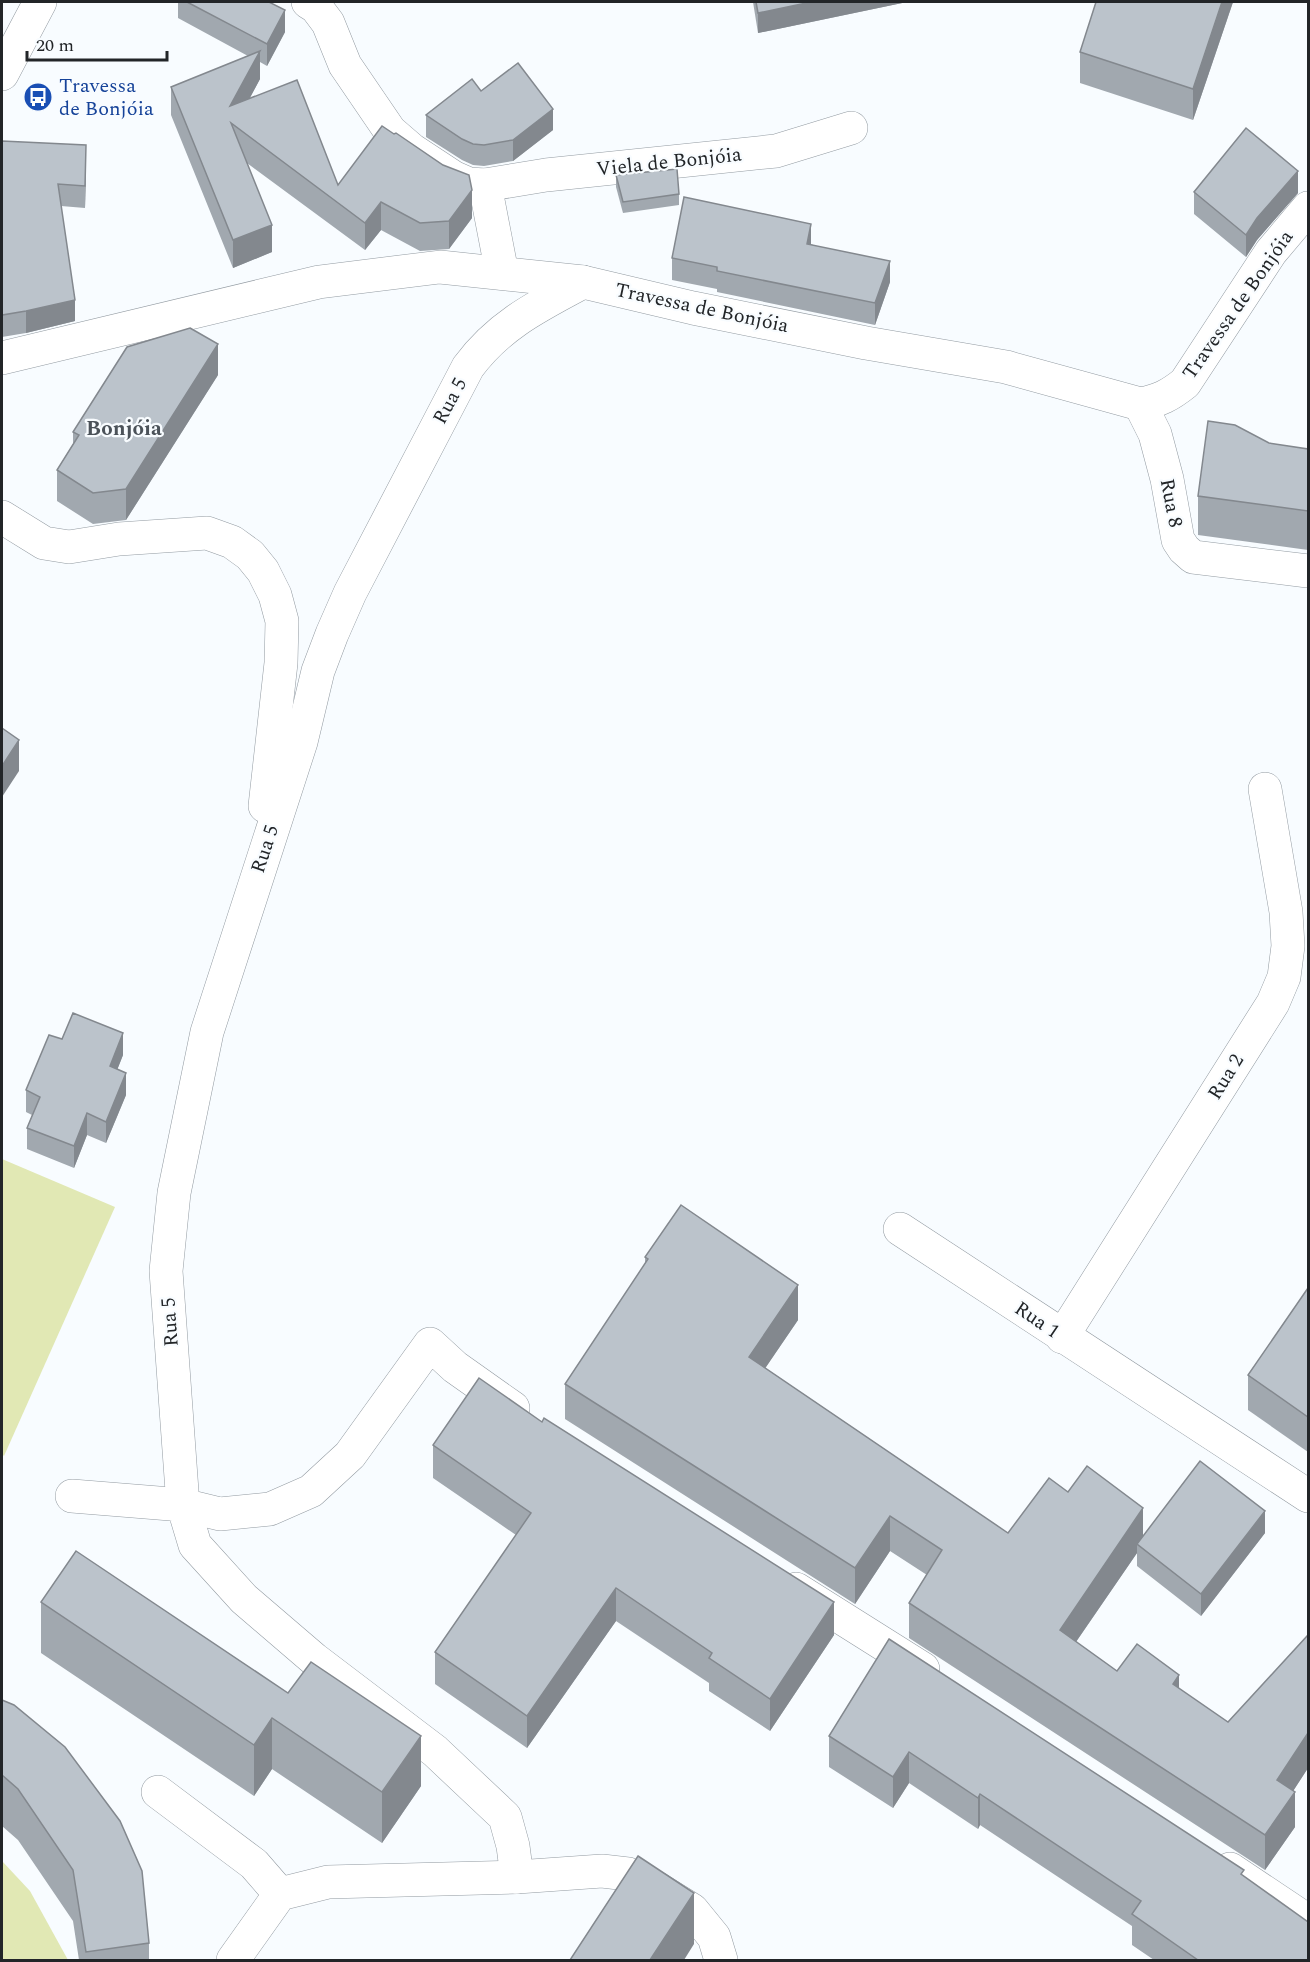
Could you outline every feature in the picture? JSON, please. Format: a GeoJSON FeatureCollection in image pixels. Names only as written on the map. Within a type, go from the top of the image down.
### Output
{"type":"FeatureCollection","features":[{"type":"Feature","properties":{"kind":"street"},"geometry":{"type":"LineString","coordinates":[[2,74],[40,2]]}},
{"type":"Feature","properties":{"kind":"street","name":"Viela de Bonjóia"},"geometry":{"type":"LineString","coordinates":[[308,2],[316,7],[328,23],[345,65],[390,131],[412,150],[453,177],[469,184],[485,185],[546,175],[776,151],[851,128]]}},
{"type":"Feature","properties":{"kind":"street"},"geometry":{"type":"LineString","coordinates":[[485,185],[502,273]]}},
{"type":"Feature","properties":{"kind":"street","name":"Travessa de Bonjóia"},"geometry":{"type":"LineString","coordinates":[[2,357],[319,282],[440,267],[583,282],[693,308],[866,343],[1006,367],[1140,404],[1158,401],[1171,395],[1185,383],[1271,252],[1308,208]]}},
{"type":"Feature","properties":{"kind":"street","name":"Rua 5"},"geometry":{"type":"LineString","coordinates":[[517,1877],[513,1846],[505,1817],[435,1751],[314,1659],[244,1599],[195,1545],[183,1505],[166,1271],[174,1193],[207,1032],[301,742],[318,671],[332,634],[350,593],[468,367],[483,347],[507,325],[583,282]]}},
{"type":"Feature","properties":{"kind":"street","name":"Rua 8"},"geometry":{"type":"LineString","coordinates":[[1140,404],[1155,434],[1167,479],[1178,540],[1184,549],[1193,557],[1308,571]]}},
{"type":"Feature","properties":{"kind":"street"},"geometry":{"type":"LineString","coordinates":[[2,518],[44,543],[69,547],[119,539],[207,533],[232,542],[250,555],[263,571],[275,595],[282,621],[282,632],[281,663],[258,871]]}},
{"type":"Feature","properties":{"kind":"street","name":"Rua 2"},"geometry":{"type":"LineString","coordinates":[[1062,1336],[1273,1004],[1284,977],[1288,946],[1286,912],[1265,789]]}},
{"type":"Feature","properties":{"kind":"street","name":"Rua 1"},"geometry":{"type":"LineString","coordinates":[[900,1229],[1308,1496]]}},
{"type":"Feature","properties":{"kind":"street"},"geometry":{"type":"LineString","coordinates":[[72,1496],[183,1505],[220,1514],[270,1509],[311,1491],[350,1455],[430,1344],[477,1384],[540,1425]]}},
{"type":"Feature","properties":{"kind":"street"},"geometry":{"type":"LineString","coordinates":[[769,1571],[947,1684]]}},
{"type":"Feature","properties":{"kind":"street"},"geometry":{"type":"LineString","coordinates":[[158,1792],[254,1864],[280,1893]]}},
{"type":"Feature","properties":{"kind":"street"},"geometry":{"type":"LineString","coordinates":[[1204,1851],[1308,1921]]}},
{"type":"Feature","properties":{"kind":"street"},"geometry":{"type":"LineString","coordinates":[[233,1960],[280,1893],[328,1882],[517,1877],[602,1871],[628,1874],[692,1910],[714,1937],[721,1960]]}},
{"type":"Feature","properties":{"kind":"green space"},"geometry":{"type":"Polygon","coordinates":[[[2,1159],[115,1207],[4,1456],[2,1454],[2,1159]]]}},
{"type":"Feature","properties":{"kind":"green space"},"geometry":{"type":"Polygon","coordinates":[[[2,1861],[30,1891],[68,1960],[2,1960],[2,1861]]]}},
{"type":"Feature","properties":{"kind":"building"},"geometry":{"type":"Polygon","coordinates":[[[187,2],[269,2],[285,10],[267,44],[187,2]]]}},
{"type":"Feature","properties":{"kind":"building"},"geometry":{"type":"Polygon","coordinates":[[[756,2],[811,2],[758,13],[756,2]]]}},
{"type":"Feature","properties":{"kind":"building"},"geometry":{"type":"Polygon","coordinates":[[[1096,2],[1222,2],[1193,89],[1080,52],[1096,2]]]}},
{"type":"Feature","properties":{"kind":"building"},"geometry":{"type":"Polygon","coordinates":[[[260,51],[230,106],[297,80],[338,185],[382,126],[443,165],[469,175],[472,190],[449,221],[420,223],[381,202],[365,223],[231,123],[272,225],[233,240],[171,87],[260,51]]]}},
{"type":"Feature","properties":{"kind":"building"},"geometry":{"type":"Polygon","coordinates":[[[518,63],[553,109],[513,140],[484,145],[473,144],[426,115],[472,79],[481,91],[518,63]]]}},
{"type":"Feature","properties":{"kind":"building"},"geometry":{"type":"Polygon","coordinates":[[[1246,128],[1298,171],[1257,218],[1246,235],[1194,192],[1246,128]]]}},
{"type":"Feature","properties":{"kind":"building"},"geometry":{"type":"Polygon","coordinates":[[[2,141],[86,145],[85,186],[58,184],[75,300],[2,315],[2,141]]]}},
{"type":"Feature","properties":{"kind":"building"},"geometry":{"type":"Polygon","coordinates":[[[677,169],[679,194],[623,202],[616,175],[677,169]]]}},
{"type":"Feature","properties":{"kind":"building"},"geometry":{"type":"Polygon","coordinates":[[[684,197],[811,224],[807,244],[890,261],[875,303],[717,271],[717,267],[672,258],[684,197]]]}},
{"type":"Feature","properties":{"kind":"building"},"geometry":{"type":"Polygon","coordinates":[[[190,328],[218,344],[126,489],[93,493],[57,470],[79,435],[73,432],[127,347],[190,328]]]}},
{"type":"Feature","properties":{"kind":"building"},"geometry":{"type":"Polygon","coordinates":[[[1208,421],[1235,425],[1269,443],[1308,449],[1308,511],[1198,496],[1208,421]]]}},
{"type":"Feature","properties":{"kind":"building"},"geometry":{"type":"Polygon","coordinates":[[[2,728],[19,740],[2,766],[2,728]]]}},
{"type":"Feature","properties":{"kind":"building"},"geometry":{"type":"Polygon","coordinates":[[[73,1013],[123,1033],[110,1066],[126,1073],[106,1122],[87,1113],[74,1146],[27,1128],[40,1097],[26,1090],[49,1035],[62,1039],[73,1013]]]}},
{"type":"Feature","properties":{"kind":"building"},"geometry":{"type":"Polygon","coordinates":[[[681,1205],[798,1285],[749,1357],[1008,1533],[1049,1478],[1068,1492],[1087,1466],[1143,1508],[1060,1630],[1117,1671],[1137,1644],[1179,1675],[1173,1684],[1228,1722],[1308,1635],[1308,1733],[1277,1780],[1295,1792],[1265,1835],[909,1603],[942,1550],[890,1516],[855,1568],[565,1384],[648,1259],[645,1257],[681,1205]]]}},
{"type":"Feature","properties":{"kind":"building"},"geometry":{"type":"Polygon","coordinates":[[[1308,1288],[1308,1417],[1248,1375],[1308,1288]]]}},
{"type":"Feature","properties":{"kind":"building"},"geometry":{"type":"Polygon","coordinates":[[[479,1378],[542,1422],[544,1418],[834,1602],[770,1699],[709,1658],[712,1653],[616,1588],[527,1716],[435,1652],[531,1513],[433,1445],[479,1378]]]}},
{"type":"Feature","properties":{"kind":"building"},"geometry":{"type":"Polygon","coordinates":[[[1200,1461],[1265,1511],[1201,1594],[1137,1544],[1200,1461]]]}},
{"type":"Feature","properties":{"kind":"building"},"geometry":{"type":"Polygon","coordinates":[[[76,1551],[288,1693],[311,1662],[421,1736],[382,1792],[272,1718],[254,1745],[41,1602],[76,1551]]]}},
{"type":"Feature","properties":{"kind":"building"},"geometry":{"type":"Polygon","coordinates":[[[889,1639],[1244,1870],[1241,1874],[1308,1922],[1308,1960],[1198,1960],[1132,1914],[1141,1901],[980,1794],[978,1798],[909,1752],[893,1777],[829,1736],[889,1639]]]}},
{"type":"Feature","properties":{"kind":"building"},"geometry":{"type":"Polygon","coordinates":[[[2,1700],[14,1705],[65,1747],[120,1821],[142,1871],[149,1943],[86,1952],[73,1870],[18,1789],[2,1775],[2,1700]]]}},
{"type":"Feature","properties":{"kind":"building"},"geometry":{"type":"Polygon","coordinates":[[[638,1856],[694,1893],[650,1960],[570,1960],[638,1856]]]}},
{"type":"Feature","properties":{"kind":"place","name":"Travessa de Bonjóia"},"geometry":{"type":"Point","coordinates":[38,97]}},
{"type":"Feature","properties":{"kind":"district","name":"Bonjóia"},"geometry":{"type":"Point","coordinates":[124,429]}}]}
